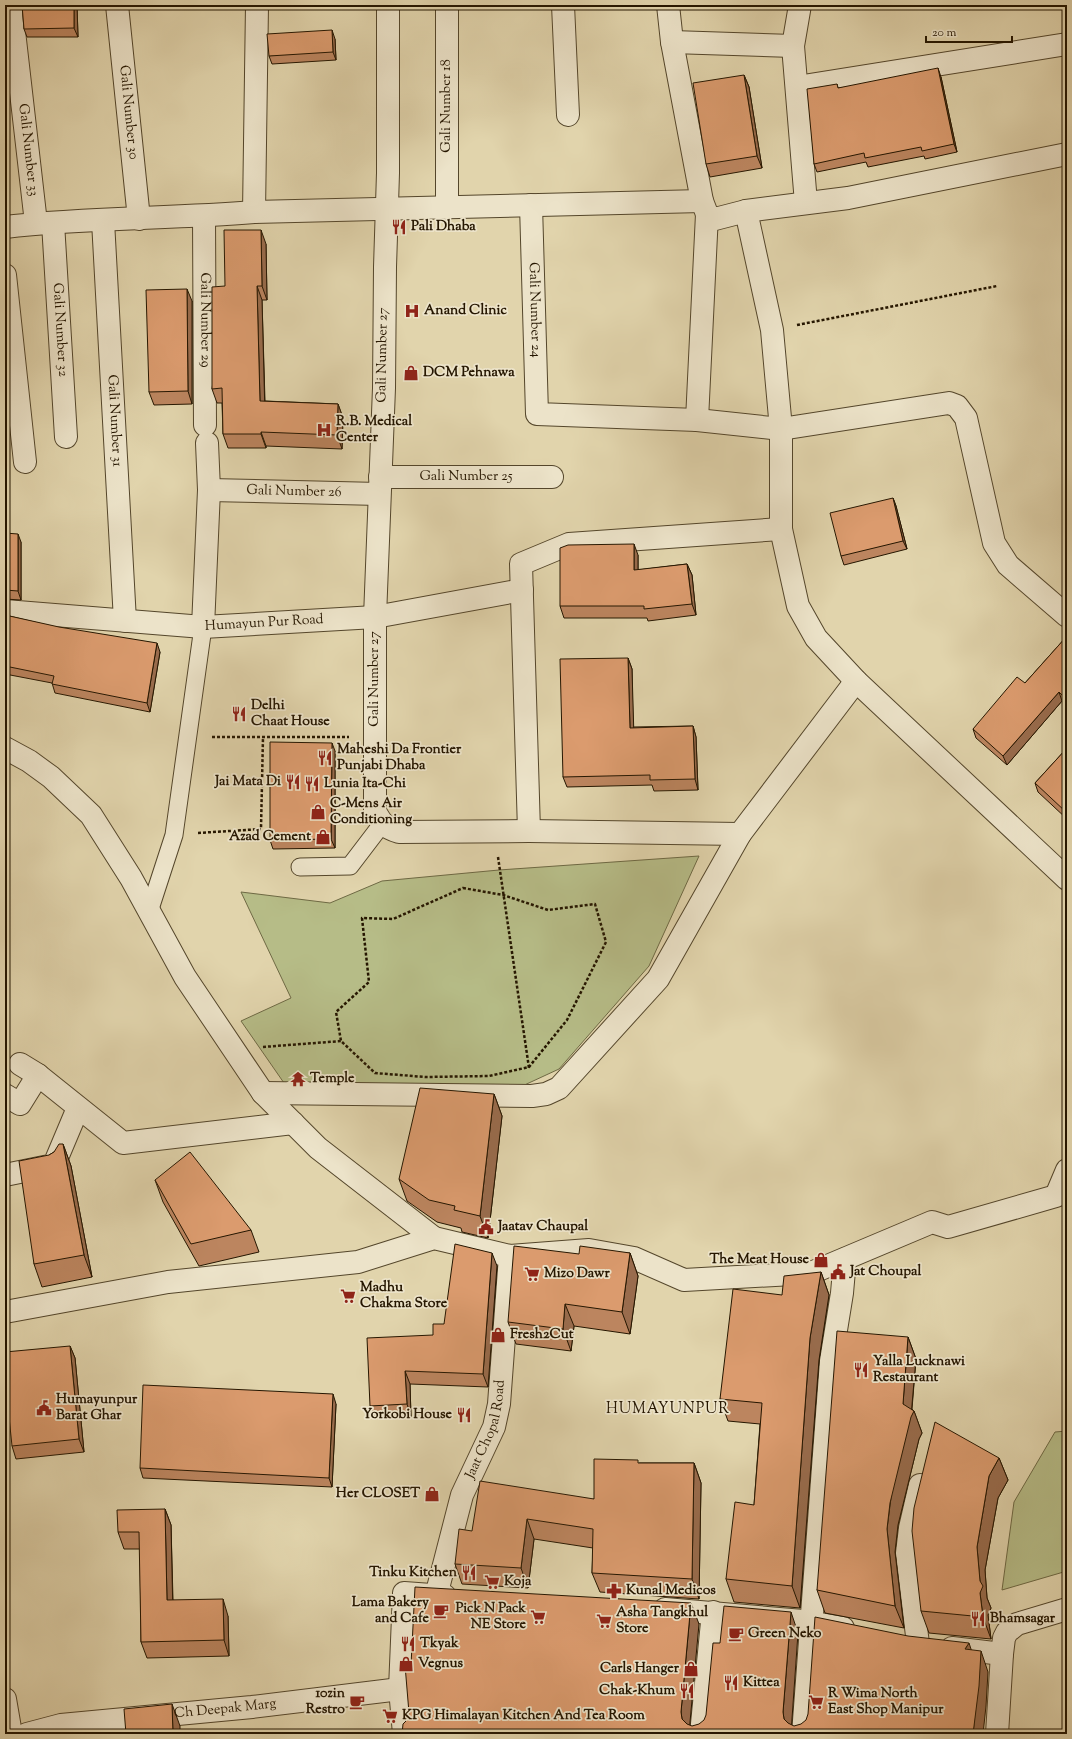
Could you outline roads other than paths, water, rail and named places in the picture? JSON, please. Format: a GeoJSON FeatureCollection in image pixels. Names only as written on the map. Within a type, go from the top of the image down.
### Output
{"type":"FeatureCollection","features":[{"type":"Feature","properties":{"kind":"street","name":"Gali Number 33"},"geometry":{"type":"LineString","coordinates":[[11,5],[44,223]]}},
{"type":"Feature","properties":{"kind":"street","name":"Gali Number 30"},"geometry":{"type":"LineString","coordinates":[[117,5],[139,219]]}},
{"type":"Feature","properties":{"kind":"street"},"geometry":{"type":"LineString","coordinates":[[254,212],[257,5]]}},
{"type":"Feature","properties":{"kind":"street","name":"Gali Number 27"},"geometry":{"type":"LineString","coordinates":[[382,824],[375,811],[375,617],[387,209],[388,5]]}},
{"type":"Feature","properties":{"kind":"street","name":"Gali Number 18"},"geometry":{"type":"LineString","coordinates":[[447,5],[447,208]]}},
{"type":"Feature","properties":{"kind":"street"},"geometry":{"type":"LineString","coordinates":[[563,5],[568,115]]}},
{"type":"Feature","properties":{"kind":"street"},"geometry":{"type":"LineString","coordinates":[[668,5],[672,42],[704,207],[697,420],[782,428],[949,403],[957,406],[966,418],[994,543],[1008,565],[1067,616]]}},
{"type":"Feature","properties":{"kind":"street"},"geometry":{"type":"LineString","coordinates":[[800,5],[793,46],[806,203]]}},
{"type":"Feature","properties":{"kind":"street"},"geometry":{"type":"LineString","coordinates":[[672,42],[793,46]]}},
{"type":"Feature","properties":{"kind":"street"},"geometry":{"type":"LineString","coordinates":[[796,87],[1067,44]]}},
{"type":"Feature","properties":{"kind":"street"},"geometry":{"type":"LineString","coordinates":[[5,227],[44,223],[204,216],[254,212],[531,205],[704,207],[715,219],[746,211],[848,198],[1067,154]]}},
{"type":"Feature","properties":{"kind":"street","name":"Gali Number 24"},"geometry":{"type":"LineString","coordinates":[[531,205],[537,414],[697,420]]}},
{"type":"Feature","properties":{"kind":"street"},"geometry":{"type":"LineString","coordinates":[[746,211],[772,330],[782,428],[781,529],[798,606],[816,638],[856,682],[1067,879]]}},
{"type":"Feature","properties":{"kind":"street","name":"Gali Number 29"},"geometry":{"type":"LineString","coordinates":[[204,216],[206,434],[209,490]]}},
{"type":"Feature","properties":{"kind":"street","name":"Gali Number 31"},"geometry":{"type":"LineString","coordinates":[[103,220],[125,621]]}},
{"type":"Feature","properties":{"kind":"street","name":"Gali Number 32"},"geometry":{"type":"LineString","coordinates":[[44,223],[66,437]]}},
{"type":"Feature","properties":{"kind":"street"},"geometry":{"type":"LineString","coordinates":[[5,275],[25,462]]}},
{"type":"Feature","properties":{"kind":"street","name":"Gali Number 25"},"geometry":{"type":"LineString","coordinates":[[380,485],[552,477]]}},
{"type":"Feature","properties":{"kind":"street","name":"Gali Number 26"},"geometry":{"type":"LineString","coordinates":[[209,490],[380,485]]}},
{"type":"Feature","properties":{"kind":"street"},"geometry":{"type":"LineString","coordinates":[[204,627],[209,490]]}},
{"type":"Feature","properties":{"kind":"street"},"geometry":{"type":"LineString","coordinates":[[529,831],[521,564],[569,544],[781,529]]}},
{"type":"Feature","properties":{"kind":"street","name":"Humayun Pur Road"},"geometry":{"type":"LineString","coordinates":[[5,611],[204,627],[375,617],[522,590]]}},
{"type":"Feature","properties":{"kind":"street"},"geometry":{"type":"LineString","coordinates":[[263,1093],[532,1096],[546,1094],[559,1088],[658,979],[740,834],[856,682]]}},
{"type":"Feature","properties":{"kind":"street"},"geometry":{"type":"LineString","coordinates":[[5,748],[29,761],[50,777],[91,815],[131,878],[185,977],[263,1093],[318,1148],[434,1238],[510,1256],[590,1250],[634,1258],[684,1280],[811,1273],[932,1222],[948,1226],[1056,1196],[1067,1170]]}},
{"type":"Feature","properties":{"kind":"street"},"geometry":{"type":"LineString","coordinates":[[382,824],[389,829],[399,832],[529,831],[740,834]]}},
{"type":"Feature","properties":{"kind":"street"},"geometry":{"type":"LineString","coordinates":[[5,1095],[20,1104],[29,1070],[123,1143],[293,1123]]}},
{"type":"Feature","properties":{"kind":"street"},"geometry":{"type":"LineString","coordinates":[[5,1174],[54,1165],[78,1108]]}},
{"type":"Feature","properties":{"kind":"street"},"geometry":{"type":"LineString","coordinates":[[5,1312],[168,1282],[358,1262],[434,1238]]}},
{"type":"Feature","properties":{"kind":"street","name":"Jaat Chopal Road"},"geometry":{"type":"LineString","coordinates":[[436,1596],[462,1495],[494,1427],[499,1404],[510,1256]]}},
{"type":"Feature","properties":{"kind":"street"},"geometry":{"type":"LineString","coordinates":[[803,1734],[831,1361],[842,1293],[845,1259]]}},
{"type":"Feature","properties":{"kind":"street"},"geometry":{"type":"LineString","coordinates":[[926,1463],[910,1528],[907,1553],[907,1642],[1002,1654]]}},
{"type":"Feature","properties":{"kind":"street"},"geometry":{"type":"LineString","coordinates":[[404,1734],[400,1689],[404,1593],[467,1598]]}},
{"type":"Feature","properties":{"kind":"street"},"geometry":{"type":"LineString","coordinates":[[642,1608],[713,1612],[811,1622],[862,1632]]}},
{"type":"Feature","properties":{"kind":"street"},"geometry":{"type":"LineString","coordinates":[[997,1734],[1004,1638],[1017,1624],[1067,1609]]}},
{"type":"Feature","properties":{"kind":"street"},"geometry":{"type":"LineString","coordinates":[[697,1728],[713,1612]]}},
{"type":"Feature","properties":{"kind":"street","name":"Ch Deepak Marg"},"geometry":{"type":"LineString","coordinates":[[27,1734],[61,1725],[252,1707],[400,1689]]}},
{"type":"Feature","properties":{"kind":"street"},"geometry":{"type":"LineString","coordinates":[[5,1699],[11,1734]]}},
{"type":"Feature","properties":{"kind":"lane"},"geometry":{"type":"LineString","coordinates":[[149,912],[174,835],[204,627]]}},
{"type":"Feature","properties":{"kind":"lane"},"geometry":{"type":"LineString","coordinates":[[300,867],[350,866],[382,824]]}},
{"type":"Feature","properties":{"kind":"place","name":"Pali Dhaba"},"geometry":{"type":"Point","coordinates":[399,227]}},
{"type":"Feature","properties":{"kind":"place","name":"Anand Clinic"},"geometry":{"type":"Point","coordinates":[412,311]}},
{"type":"Feature","properties":{"kind":"place","name":"DCM Pehnawa"},"geometry":{"type":"Point","coordinates":[411,373]}},
{"type":"Feature","properties":{"kind":"place","name":"R.B. Medical Center"},"geometry":{"type":"Point","coordinates":[324,430]}},
{"type":"Feature","properties":{"kind":"place","name":"Delhi Chaat House"},"geometry":{"type":"Point","coordinates":[239,714]}},
{"type":"Feature","properties":{"kind":"place","name":"Maheshi Da Frontier Punjabi Dhaba"},"geometry":{"type":"Point","coordinates":[325,758]}},
{"type":"Feature","properties":{"kind":"place","name":"Jai Mata Di"},"geometry":{"type":"Point","coordinates":[293,782]}},
{"type":"Feature","properties":{"kind":"place","name":"Lunia Ita-Chi"},"geometry":{"type":"Point","coordinates":[312,784]}},
{"type":"Feature","properties":{"kind":"place","name":"C-Mens Air Conditioning"},"geometry":{"type":"Point","coordinates":[318,812]}},
{"type":"Feature","properties":{"kind":"place","name":"Azad Cement"},"geometry":{"type":"Point","coordinates":[323,837]}},
{"type":"Feature","properties":{"kind":"place","name":"Temple"},"geometry":{"type":"Point","coordinates":[298,1079]}},
{"type":"Feature","properties":{"kind":"place","name":"Jaatav Chaupal"},"geometry":{"type":"Point","coordinates":[486,1227]}},
{"type":"Feature","properties":{"kind":"place","name":"The Meat House"},"geometry":{"type":"Point","coordinates":[821,1260]}},
{"type":"Feature","properties":{"kind":"place","name":"Jat Choupal"},"geometry":{"type":"Point","coordinates":[838,1272]}},
{"type":"Feature","properties":{"kind":"place","name":"Mizo Dawr"},"geometry":{"type":"Point","coordinates":[532,1274]}},
{"type":"Feature","properties":{"kind":"place","name":"Madhu Chakma Store"},"geometry":{"type":"Point","coordinates":[348,1296]}},
{"type":"Feature","properties":{"kind":"place","name":"Fresh2Cut"},"geometry":{"type":"Point","coordinates":[498,1335]}},
{"type":"Feature","properties":{"kind":"place","name":"Yalla Lucknawi Restaurant"},"geometry":{"type":"Point","coordinates":[861,1370]}},
{"type":"Feature","properties":{"kind":"place","name":"Humayunpur Barat Ghar"},"geometry":{"type":"Point","coordinates":[44,1408]}},
{"type":"Feature","properties":{"kind":"place","name":"Yorkobi House"},"geometry":{"type":"Point","coordinates":[464,1415]}},
{"type":"Feature","properties":{"kind":"place","name":"Her CLOSET"},"geometry":{"type":"Point","coordinates":[432,1494]}},
{"type":"Feature","properties":{"kind":"place","name":"Tinku Kitchen"},"geometry":{"type":"Point","coordinates":[469,1573]}},
{"type":"Feature","properties":{"kind":"place","name":"Koja"},"geometry":{"type":"Point","coordinates":[492,1582]}},
{"type":"Feature","properties":{"kind":"place","name":"Kunal Medicos"},"geometry":{"type":"Point","coordinates":[614,1591]}},
{"type":"Feature","properties":{"kind":"place","name":"Lama Bakery and Cafe"},"geometry":{"type":"Point","coordinates":[441,1611]}},
{"type":"Feature","properties":{"kind":"place","name":"Pick N Pack NE Store"},"geometry":{"type":"Point","coordinates":[538,1617]}},
{"type":"Feature","properties":{"kind":"place","name":"Bhamsagar"},"geometry":{"type":"Point","coordinates":[978,1619]}},
{"type":"Feature","properties":{"kind":"place","name":"Asha Tangkhul Store"},"geometry":{"type":"Point","coordinates":[604,1621]}},
{"type":"Feature","properties":{"kind":"place","name":"Green Neko"},"geometry":{"type":"Point","coordinates":[736,1634]}},
{"type":"Feature","properties":{"kind":"place","name":"Tkyak"},"geometry":{"type":"Point","coordinates":[408,1644]}},
{"type":"Feature","properties":{"kind":"place","name":"Vegnus"},"geometry":{"type":"Point","coordinates":[406,1664]}},
{"type":"Feature","properties":{"kind":"place","name":"Carls Hanger"},"geometry":{"type":"Point","coordinates":[691,1669]}},
{"type":"Feature","properties":{"kind":"place","name":"Kittea"},"geometry":{"type":"Point","coordinates":[731,1683]}},
{"type":"Feature","properties":{"kind":"place","name":"Chak-Khum"},"geometry":{"type":"Point","coordinates":[687,1691]}},
{"type":"Feature","properties":{"kind":"place","name":"10zin Restro"},"geometry":{"type":"Point","coordinates":[357,1702]}},
{"type":"Feature","properties":{"kind":"place","name":"R Wima North East Shop Manipur"},"geometry":{"type":"Point","coordinates":[816,1702]}},
{"type":"Feature","properties":{"kind":"place","name":"KPG Himalayan Kitchen And Tea Room"},"geometry":{"type":"Point","coordinates":[390,1716]}},
{"type":"Feature","properties":{"kind":"district","name":"HUMAYUNPUR"},"geometry":{"type":"Point","coordinates":[668,1409]}}]}
